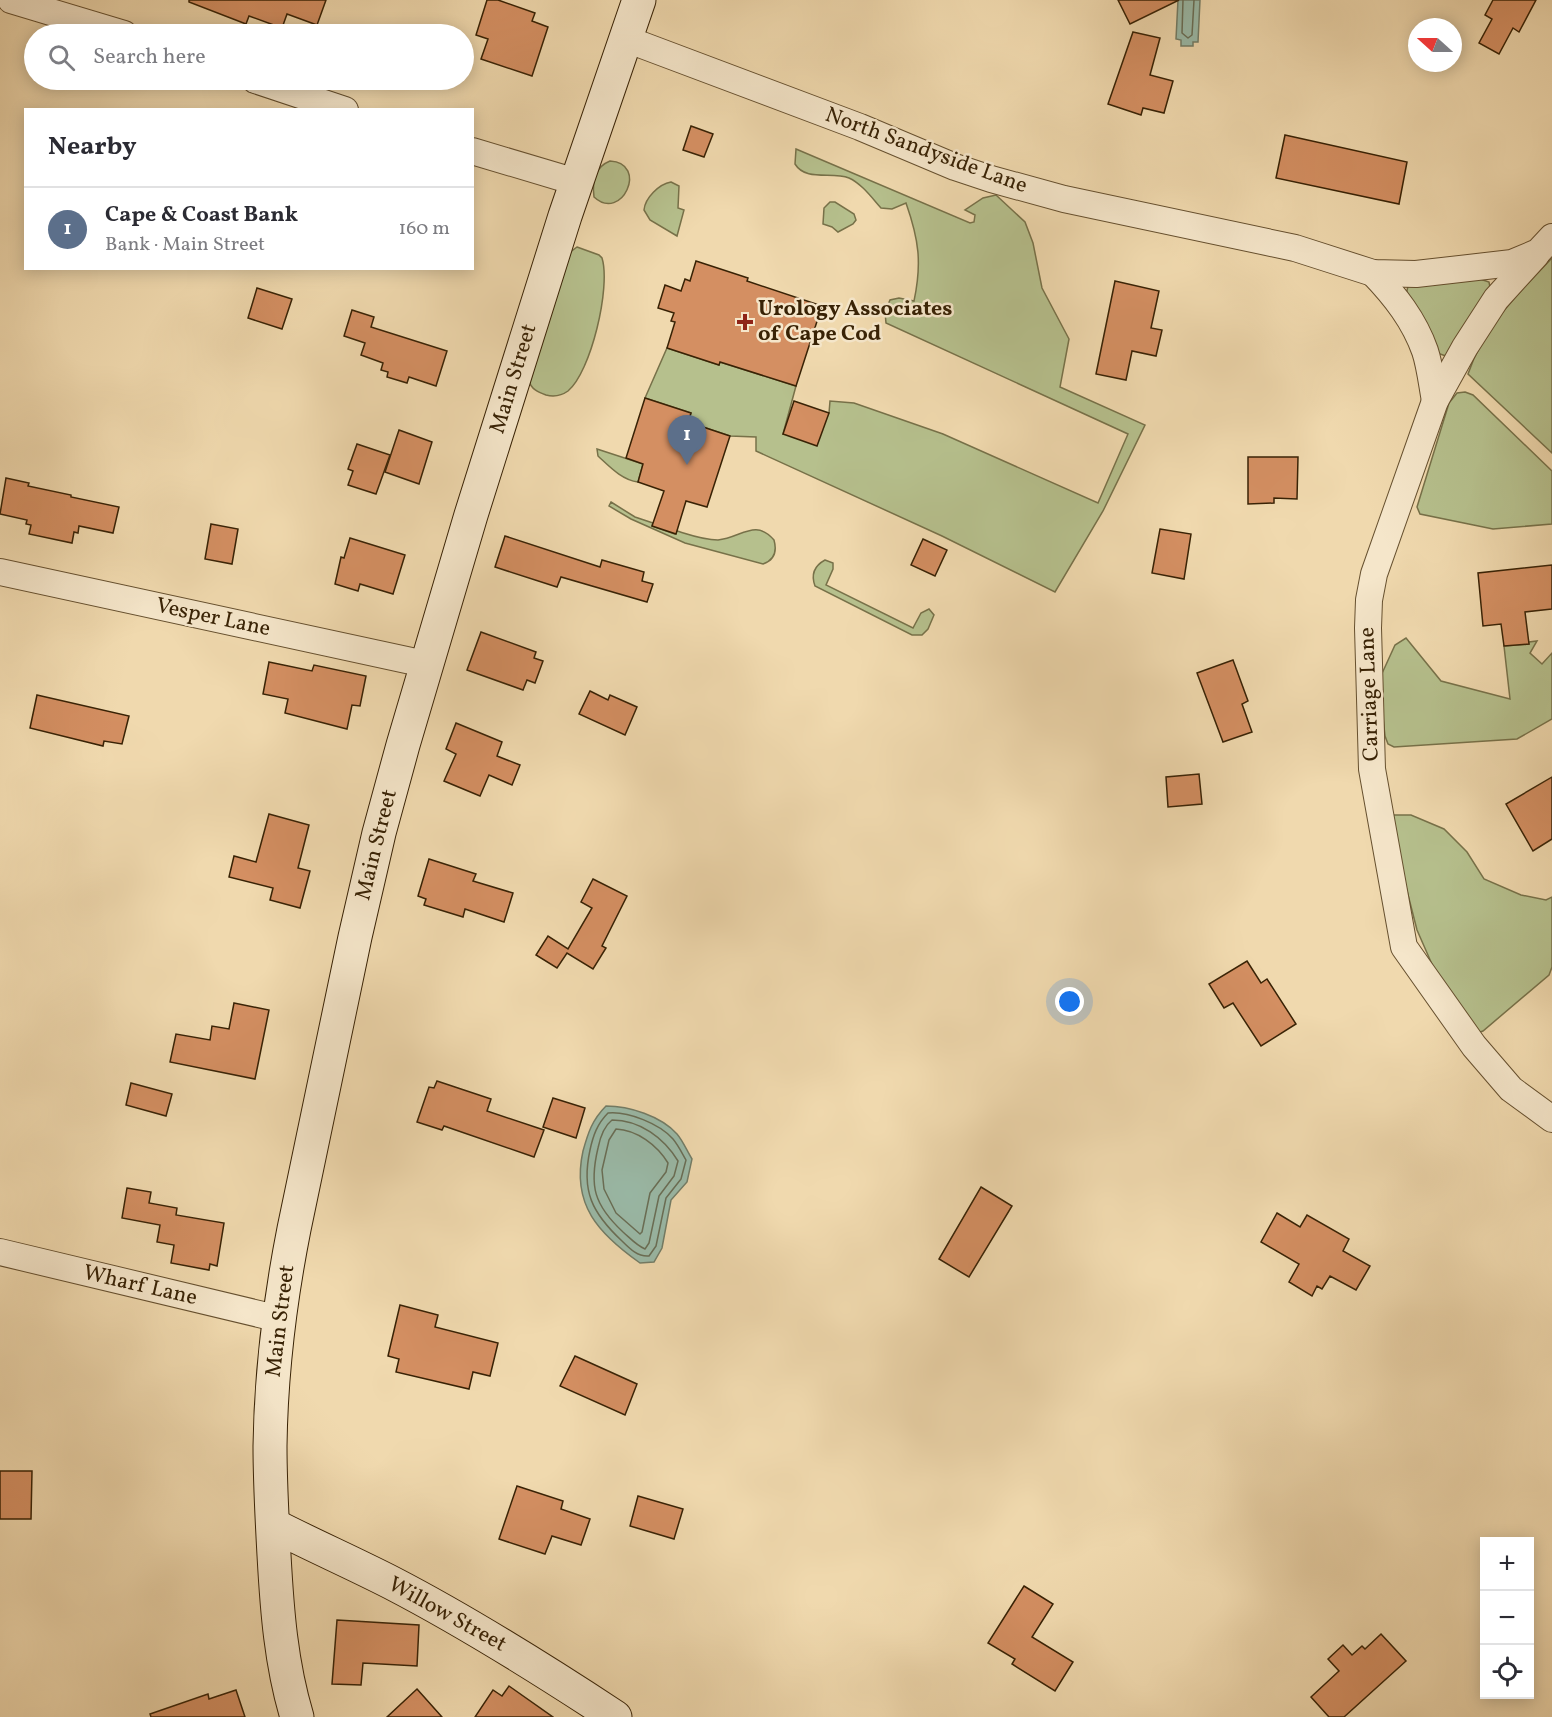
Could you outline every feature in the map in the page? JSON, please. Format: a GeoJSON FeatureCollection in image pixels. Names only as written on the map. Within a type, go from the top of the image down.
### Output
{"type":"FeatureCollection","features":[{"type":"Feature","properties":{"kind":"main road","name":"Main Street"},"geometry":{"type":"LineString","coordinates":[[297,1717],[286,1676],[281,1642],[270,1446],[275,1358],[286,1270],[355,937],[382,822],[425,664],[576,182],[639,0]]}},
{"type":"Feature","properties":{"kind":"main road","name":"Willow Street"},"geometry":{"type":"LineString","coordinates":[[273,1525],[391,1582],[464,1622],[615,1717]]}},
{"type":"Feature","properties":{"kind":"street"},"geometry":{"type":"LineString","coordinates":[[11,0],[91,24]]}},
{"type":"Feature","properties":{"kind":"street","name":"North Sandyside Lane"},"geometry":{"type":"LineString","coordinates":[[626,39],[991,179],[1064,199],[1295,248],[1373,273],[1416,274],[1512,263],[1545,245]]}},
{"type":"Feature","properties":{"kind":"street"},"geometry":{"type":"LineString","coordinates":[[285,90],[339,108]]}},
{"type":"Feature","properties":{"kind":"street"},"geometry":{"type":"LineString","coordinates":[[474,152],[576,182]]}},
{"type":"Feature","properties":{"kind":"street","name":"Carriage Lane"},"geometry":{"type":"LineString","coordinates":[[1545,245],[1496,299],[1465,347],[1435,401],[1374,574],[1369,600],[1368,628],[1372,769],[1404,947],[1474,1046],[1511,1089],[1552,1119]]}},
{"type":"Feature","properties":{"kind":"street","name":"North Sandyside Lane"},"geometry":{"type":"LineString","coordinates":[[1373,273],[1394,295],[1410,320],[1425,351],[1435,401]]}},
{"type":"Feature","properties":{"kind":"street","name":"Vesper Lane"},"geometry":{"type":"LineString","coordinates":[[0,572],[425,664]]}},
{"type":"Feature","properties":{"kind":"street","name":"Wharf Lane"},"geometry":{"type":"LineString","coordinates":[[0,1252],[280,1319]]}},
{"type":"Feature","properties":{"kind":"green space"},"geometry":{"type":"Polygon","coordinates":[[[796,149],[970,223],[974,222],[975,215],[965,210],[983,198],[996,195],[1025,222],[1033,243],[1042,288],[1069,339],[1060,387],[1145,425],[1103,511],[1055,592],[942,536],[756,451],[756,437],[730,436],[688,422],[691,413],[645,398],[667,348],[796,386],[783,434],[829,413],[830,401],[854,403],[943,434],[1098,503],[1128,434],[886,323],[885,312],[890,300],[899,298],[914,301],[918,275],[918,252],[906,203],[892,209],[881,208],[862,187],[849,178],[806,173],[795,164],[796,149]]]}},
{"type":"Feature","properties":{"kind":"green space"},"geometry":{"type":"Polygon","coordinates":[[[610,161],[622,164],[628,171],[629,180],[622,198],[614,203],[604,203],[594,197],[594,181],[601,167],[610,161]]]}},
{"type":"Feature","properties":{"kind":"green space"},"geometry":{"type":"Polygon","coordinates":[[[671,182],[679,186],[678,208],[684,210],[677,236],[650,220],[644,210],[653,192],[671,182]]]}},
{"type":"Feature","properties":{"kind":"green space"},"geometry":{"type":"Polygon","coordinates":[[[830,202],[835,202],[854,214],[856,220],[853,224],[838,232],[823,224],[824,208],[830,202]]]}},
{"type":"Feature","properties":{"kind":"green space"},"geometry":{"type":"Polygon","coordinates":[[[577,247],[602,258],[604,288],[601,308],[591,348],[576,381],[565,393],[549,396],[535,390],[529,381],[569,253],[577,247]]]}},
{"type":"Feature","properties":{"kind":"green space"},"geometry":{"type":"Polygon","coordinates":[[[1552,258],[1552,453],[1468,374],[1492,326],[1552,258]]]}},
{"type":"Feature","properties":{"kind":"green space"},"geometry":{"type":"Polygon","coordinates":[[[1480,279],[1489,282],[1490,287],[1446,356],[1437,353],[1406,295],[1408,286],[1480,279]]]}},
{"type":"Feature","properties":{"kind":"green space"},"geometry":{"type":"Polygon","coordinates":[[[1465,392],[1473,395],[1552,471],[1552,524],[1493,529],[1420,514],[1417,507],[1449,403],[1457,393],[1465,392]]]}},
{"type":"Feature","properties":{"kind":"green space"},"geometry":{"type":"Polygon","coordinates":[[[597,449],[643,464],[638,482],[621,476],[612,469],[598,456],[597,449]]]}},
{"type":"Feature","properties":{"kind":"green space"},"geometry":{"type":"Polygon","coordinates":[[[611,502],[635,517],[653,523],[652,526],[675,534],[677,531],[718,540],[748,531],[760,530],[774,540],[774,555],[763,564],[685,543],[631,519],[609,506],[611,502]]]}},
{"type":"Feature","properties":{"kind":"green space"},"geometry":{"type":"Polygon","coordinates":[[[825,560],[833,563],[833,569],[826,585],[913,628],[921,613],[929,609],[934,615],[928,629],[922,635],[912,635],[815,586],[814,571],[825,560]]]}},
{"type":"Feature","properties":{"kind":"green space"},"geometry":{"type":"Polygon","coordinates":[[[1406,638],[1441,681],[1510,699],[1504,646],[1537,641],[1530,653],[1542,664],[1552,653],[1552,719],[1517,739],[1394,747],[1388,744],[1385,736],[1379,680],[1395,645],[1406,638]]]}},
{"type":"Feature","properties":{"kind":"green space"},"geometry":{"type":"Polygon","coordinates":[[[1392,815],[1411,815],[1444,829],[1467,852],[1484,879],[1521,895],[1546,900],[1552,897],[1552,967],[1549,975],[1483,1031],[1477,1033],[1438,978],[1417,930],[1390,824],[1392,815]]]}},
{"type":"Feature","properties":{"kind":"water"},"geometry":{"type":"Polygon","coordinates":[[[1178,0],[1200,0],[1198,42],[1193,42],[1193,46],[1181,46],[1181,40],[1176,39],[1178,0]]]}},
{"type":"Feature","properties":{"kind":"water"},"geometry":{"type":"Polygon","coordinates":[[[606,1106],[634,1110],[654,1117],[677,1134],[692,1159],[687,1182],[671,1200],[662,1248],[654,1262],[640,1263],[612,1241],[601,1229],[585,1203],[580,1170],[583,1151],[591,1127],[606,1106]]]}},
{"type":"Feature","properties":{"kind":"building"},"geometry":{"type":"Polygon","coordinates":[[[189,0],[326,0],[317,24],[287,14],[283,24],[271,24],[249,16],[246,24],[189,2],[189,0]]]}},
{"type":"Feature","properties":{"kind":"building"},"geometry":{"type":"Polygon","coordinates":[[[487,0],[498,0],[535,13],[532,21],[548,27],[532,76],[481,59],[488,39],[476,35],[487,0]]]}},
{"type":"Feature","properties":{"kind":"building"},"geometry":{"type":"Polygon","coordinates":[[[1118,0],[1179,0],[1130,24],[1118,0]]]}},
{"type":"Feature","properties":{"kind":"building"},"geometry":{"type":"Polygon","coordinates":[[[1493,0],[1536,0],[1519,32],[1513,28],[1499,54],[1479,43],[1492,19],[1485,15],[1493,0]]]}},
{"type":"Feature","properties":{"kind":"building"},"geometry":{"type":"Polygon","coordinates":[[[1133,32],[1160,38],[1150,75],[1173,81],[1164,113],[1143,108],[1141,115],[1108,104],[1133,32]]]}},
{"type":"Feature","properties":{"kind":"building"},"geometry":{"type":"Polygon","coordinates":[[[691,126],[713,134],[704,157],[683,150],[691,126]]]}},
{"type":"Feature","properties":{"kind":"building"},"geometry":{"type":"Polygon","coordinates":[[[1285,135],[1407,162],[1399,204],[1276,178],[1285,135]]]}},
{"type":"Feature","properties":{"kind":"building","name":"Urology Associates of Cape Cod"},"geometry":{"type":"Polygon","coordinates":[[[696,261],[822,306],[796,386],[667,348],[675,322],[671,321],[674,313],[658,308],[665,285],[681,291],[685,279],[690,281],[696,261]]]}},
{"type":"Feature","properties":{"kind":"building"},"geometry":{"type":"Polygon","coordinates":[[[1115,281],[1159,291],[1151,328],[1162,330],[1156,356],[1132,351],[1126,380],[1096,374],[1115,281]]]}},
{"type":"Feature","properties":{"kind":"building"},"geometry":{"type":"Polygon","coordinates":[[[257,288],[292,299],[282,329],[248,318],[257,288]]]}},
{"type":"Feature","properties":{"kind":"building"},"geometry":{"type":"Polygon","coordinates":[[[352,310],[374,317],[371,327],[447,351],[436,386],[409,377],[407,383],[387,377],[388,372],[381,370],[383,363],[361,355],[365,343],[344,336],[352,310]]]}},
{"type":"Feature","properties":{"kind":"building"},"geometry":{"type":"Polygon","coordinates":[[[645,398],[691,413],[688,422],[730,436],[707,507],[686,501],[676,534],[652,526],[664,491],[638,482],[643,464],[626,458],[645,398]]]}},
{"type":"Feature","properties":{"kind":"building"},"geometry":{"type":"Polygon","coordinates":[[[794,401],[829,413],[817,446],[783,434],[794,401]]]}},
{"type":"Feature","properties":{"kind":"building"},"geometry":{"type":"Polygon","coordinates":[[[399,430],[432,442],[419,484],[385,472],[399,430]]]}},
{"type":"Feature","properties":{"kind":"building"},"geometry":{"type":"Polygon","coordinates":[[[357,444],[390,455],[376,494],[348,485],[353,471],[348,469],[357,444]]]}},
{"type":"Feature","properties":{"kind":"building"},"geometry":{"type":"Polygon","coordinates":[[[1248,457],[1298,457],[1297,499],[1274,498],[1274,503],[1248,504],[1248,457]]]}},
{"type":"Feature","properties":{"kind":"building"},"geometry":{"type":"Polygon","coordinates":[[[6,478],[29,483],[28,486],[119,507],[113,533],[79,526],[78,533],[74,532],[72,543],[29,534],[31,525],[26,524],[27,520],[0,514],[6,478]]]}},
{"type":"Feature","properties":{"kind":"building"},"geometry":{"type":"Polygon","coordinates":[[[211,524],[238,529],[232,564],[205,559],[211,524]]]}},
{"type":"Feature","properties":{"kind":"building"},"geometry":{"type":"Polygon","coordinates":[[[1160,529],[1191,534],[1184,579],[1152,573],[1160,529]]]}},
{"type":"Feature","properties":{"kind":"building"},"geometry":{"type":"Polygon","coordinates":[[[505,536],[600,567],[602,560],[644,572],[642,581],[653,584],[647,602],[561,577],[557,587],[495,567],[505,536]]]}},
{"type":"Feature","properties":{"kind":"building"},"geometry":{"type":"Polygon","coordinates":[[[350,538],[405,555],[393,594],[360,584],[358,591],[335,584],[341,557],[344,558],[350,538]]]}},
{"type":"Feature","properties":{"kind":"building"},"geometry":{"type":"Polygon","coordinates":[[[923,539],[947,550],[935,576],[911,565],[923,539]]]}},
{"type":"Feature","properties":{"kind":"building"},"geometry":{"type":"Polygon","coordinates":[[[1552,565],[1552,609],[1525,612],[1529,644],[1504,646],[1501,624],[1483,626],[1478,573],[1552,565]]]}},
{"type":"Feature","properties":{"kind":"building"},"geometry":{"type":"Polygon","coordinates":[[[481,632],[536,652],[534,658],[543,661],[535,683],[527,680],[523,690],[467,670],[481,632]]]}},
{"type":"Feature","properties":{"kind":"building"},"geometry":{"type":"Polygon","coordinates":[[[1233,660],[1248,701],[1242,704],[1252,732],[1223,742],[1197,673],[1233,660]]]}},
{"type":"Feature","properties":{"kind":"building"},"geometry":{"type":"Polygon","coordinates":[[[269,662],[312,671],[314,665],[366,676],[360,706],[352,705],[347,729],[285,713],[288,699],[263,694],[269,662]]]}},
{"type":"Feature","properties":{"kind":"building"},"geometry":{"type":"Polygon","coordinates":[[[590,691],[608,700],[610,695],[637,707],[625,735],[579,714],[590,691]]]}},
{"type":"Feature","properties":{"kind":"building"},"geometry":{"type":"Polygon","coordinates":[[[37,695],[129,716],[122,744],[104,741],[103,746],[30,728],[37,695]]]}},
{"type":"Feature","properties":{"kind":"building"},"geometry":{"type":"Polygon","coordinates":[[[456,723],[502,742],[497,756],[520,765],[512,785],[489,775],[480,796],[444,781],[456,754],[446,749],[456,723]]]}},
{"type":"Feature","properties":{"kind":"building"},"geometry":{"type":"Polygon","coordinates":[[[1199,774],[1202,804],[1168,807],[1166,777],[1199,774]]]}},
{"type":"Feature","properties":{"kind":"building"},"geometry":{"type":"Polygon","coordinates":[[[1552,777],[1552,839],[1533,851],[1506,804],[1552,777]]]}},
{"type":"Feature","properties":{"kind":"building"},"geometry":{"type":"Polygon","coordinates":[[[269,814],[309,825],[298,868],[310,871],[300,908],[270,900],[273,888],[229,877],[234,856],[256,862],[269,814]]]}},
{"type":"Feature","properties":{"kind":"building"},"geometry":{"type":"Polygon","coordinates":[[[429,859],[476,874],[473,881],[513,893],[504,922],[465,909],[463,917],[424,905],[426,899],[418,896],[429,859]]]}},
{"type":"Feature","properties":{"kind":"building"},"geometry":{"type":"Polygon","coordinates":[[[593,879],[627,896],[602,946],[606,948],[593,969],[567,953],[557,968],[536,955],[548,936],[568,949],[592,908],[581,902],[593,879]]]}},
{"type":"Feature","properties":{"kind":"building"},"geometry":{"type":"Polygon","coordinates":[[[1247,961],[1261,983],[1267,979],[1296,1024],[1261,1046],[1233,1003],[1224,1008],[1209,984],[1247,961]]]}},
{"type":"Feature","properties":{"kind":"building"},"geometry":{"type":"Polygon","coordinates":[[[234,1003],[269,1010],[255,1079],[170,1062],[176,1034],[210,1040],[212,1026],[229,1029],[234,1003]]]}},
{"type":"Feature","properties":{"kind":"building"},"geometry":{"type":"Polygon","coordinates":[[[437,1081],[491,1099],[487,1111],[544,1130],[534,1157],[444,1126],[442,1130],[417,1122],[429,1087],[434,1088],[437,1081]]]}},
{"type":"Feature","properties":{"kind":"building"},"geometry":{"type":"Polygon","coordinates":[[[131,1083],[172,1094],[166,1116],[126,1105],[131,1083]]]}},
{"type":"Feature","properties":{"kind":"building"},"geometry":{"type":"Polygon","coordinates":[[[553,1098],[585,1108],[576,1138],[543,1127],[553,1098]]]}},
{"type":"Feature","properties":{"kind":"building"},"geometry":{"type":"Polygon","coordinates":[[[981,1187],[1012,1206],[969,1277],[939,1259],[981,1187]]]}},
{"type":"Feature","properties":{"kind":"building"},"geometry":{"type":"Polygon","coordinates":[[[127,1188],[151,1192],[149,1203],[177,1208],[176,1215],[224,1223],[217,1266],[210,1264],[209,1270],[171,1263],[174,1245],[157,1242],[160,1225],[122,1218],[127,1188]]]}},
{"type":"Feature","properties":{"kind":"building"},"geometry":{"type":"Polygon","coordinates":[[[1277,1213],[1300,1227],[1307,1215],[1349,1239],[1343,1251],[1370,1266],[1356,1290],[1330,1276],[1322,1289],[1317,1286],[1312,1296],[1289,1282],[1299,1264],[1261,1242],[1277,1213]]]}},
{"type":"Feature","properties":{"kind":"building"},"geometry":{"type":"Polygon","coordinates":[[[400,1305],[438,1315],[435,1327],[498,1343],[490,1376],[473,1372],[469,1389],[396,1372],[399,1359],[388,1356],[400,1305]]]}},
{"type":"Feature","properties":{"kind":"building"},"geometry":{"type":"Polygon","coordinates":[[[575,1356],[637,1384],[625,1415],[560,1386],[575,1356]]]}},
{"type":"Feature","properties":{"kind":"building"},"geometry":{"type":"Polygon","coordinates":[[[0,1471],[32,1471],[31,1519],[0,1519],[0,1471]]]}},
{"type":"Feature","properties":{"kind":"building"},"geometry":{"type":"Polygon","coordinates":[[[517,1486],[563,1501],[561,1509],[590,1519],[581,1545],[552,1536],[545,1554],[499,1539],[517,1486]]]}},
{"type":"Feature","properties":{"kind":"building"},"geometry":{"type":"Polygon","coordinates":[[[638,1496],[683,1509],[674,1539],[630,1526],[638,1496]]]}},
{"type":"Feature","properties":{"kind":"building"},"geometry":{"type":"Polygon","coordinates":[[[1024,1586],[1053,1604],[1032,1637],[1073,1662],[1055,1691],[1012,1664],[1015,1659],[988,1643],[1024,1586]]]}},
{"type":"Feature","properties":{"kind":"building"},"geometry":{"type":"Polygon","coordinates":[[[337,1620],[419,1625],[417,1666],[363,1663],[361,1685],[332,1684],[337,1620]]]}},
{"type":"Feature","properties":{"kind":"building"},"geometry":{"type":"Polygon","coordinates":[[[1381,1634],[1406,1661],[1344,1717],[1329,1717],[1311,1697],[1339,1671],[1328,1659],[1343,1645],[1352,1655],[1362,1646],[1365,1649],[1381,1634]]]}},
{"type":"Feature","properties":{"kind":"building"},"geometry":{"type":"Polygon","coordinates":[[[509,1686],[553,1717],[475,1717],[493,1690],[502,1696],[509,1686]]]}},
{"type":"Feature","properties":{"kind":"building"},"geometry":{"type":"Polygon","coordinates":[[[417,1689],[442,1717],[387,1717],[417,1689]]]}},
{"type":"Feature","properties":{"kind":"building"},"geometry":{"type":"Polygon","coordinates":[[[236,1690],[245,1717],[151,1717],[150,1714],[208,1694],[209,1699],[236,1690]]]}},
{"type":"Feature","properties":{"kind":"place","name":"Urology Associates of Cape Cod"},"geometry":{"type":"Point","coordinates":[745,322]}},
{"type":"Feature","properties":{"kind":"place","name":"Cape & Coast Bank"},"geometry":{"type":"Point","coordinates":[687,465]}}]}
